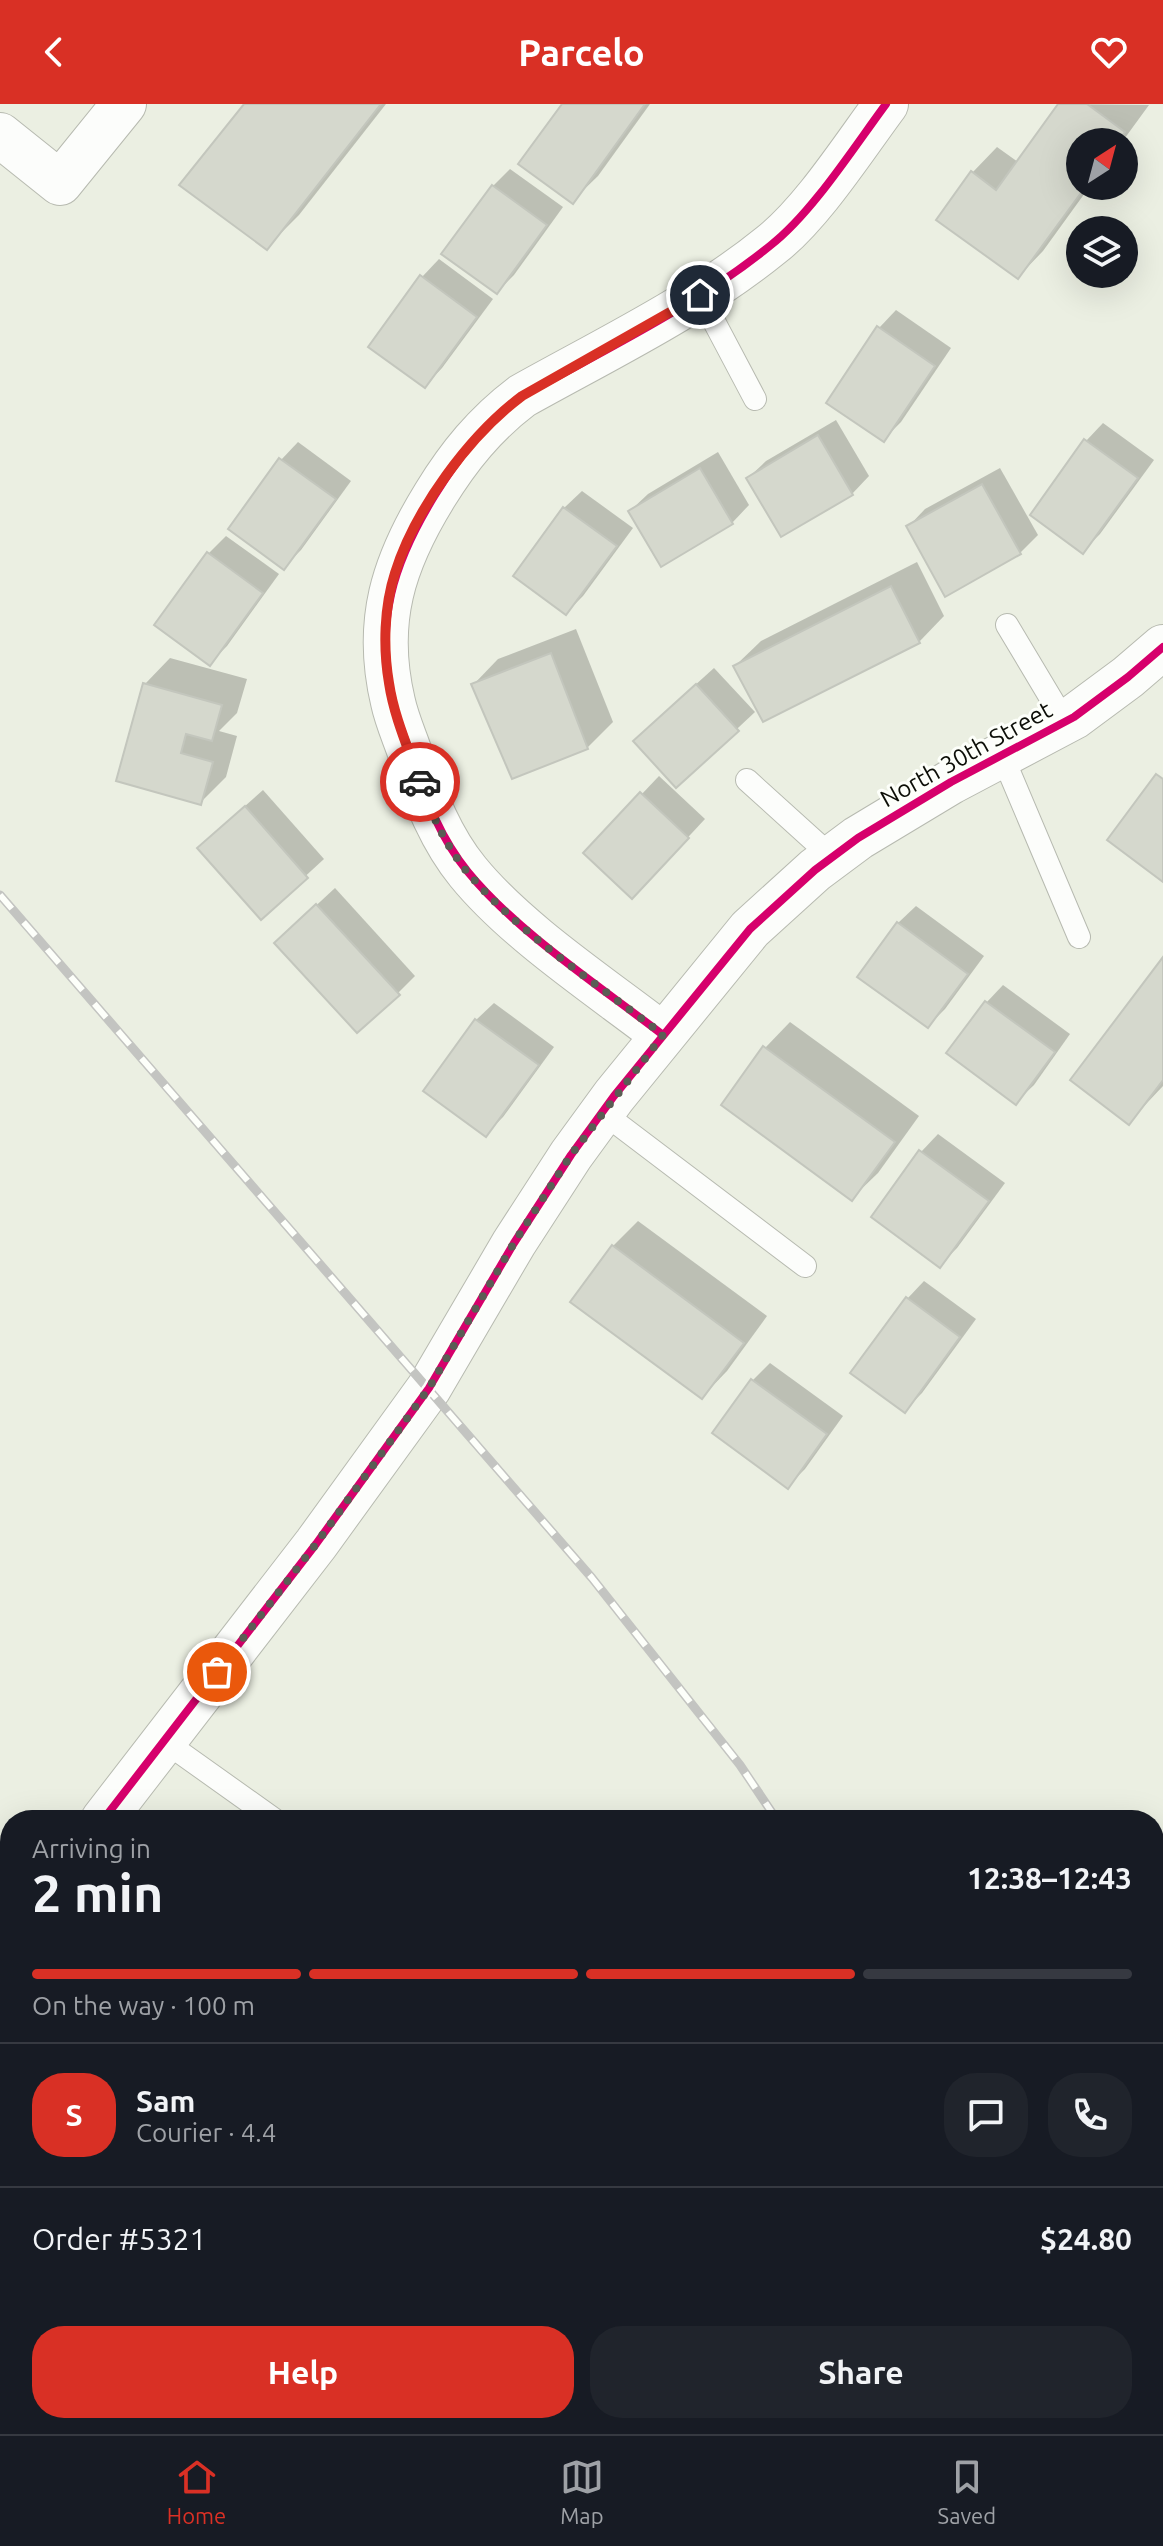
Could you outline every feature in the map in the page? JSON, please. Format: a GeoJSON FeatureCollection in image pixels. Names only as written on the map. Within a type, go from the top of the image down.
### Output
{"type":"FeatureCollection","features":[{"type":"Feature","properties":{"kind":"street"},"geometry":{"type":"LineString","coordinates":[[0,135],[60,183],[124,104]]}},
{"type":"Feature","properties":{"kind":"street"},"geometry":{"type":"LineString","coordinates":[[663,1035],[521,925],[469,873],[444,837],[429,808],[397,717],[388,681],[385,634],[394,574],[410,535],[473,439],[498,414],[522,396],[700,295],[772,245],[788,229],[883,105]]}},
{"type":"Feature","properties":{"kind":"street","name":"North 30th Street"},"geometry":{"type":"LineString","coordinates":[[111,1810],[316,1544],[429,1388],[514,1243],[602,1112],[750,929],[832,857],[884,822],[1065,722],[1128,677],[1163,647]]}},
{"type":"Feature","properties":{"kind":"lane"},"geometry":{"type":"LineString","coordinates":[[700,295],[755,399]]}},
{"type":"Feature","properties":{"kind":"lane"},"geometry":{"type":"LineString","coordinates":[[1007,625],[1065,722]]}},
{"type":"Feature","properties":{"kind":"lane"},"geometry":{"type":"LineString","coordinates":[[1002,755],[1079,937]]}},
{"type":"Feature","properties":{"kind":"lane"},"geometry":{"type":"LineString","coordinates":[[747,780],[832,857]]}},
{"type":"Feature","properties":{"kind":"lane"},"geometry":{"type":"LineString","coordinates":[[602,1112],[805,1266]]}},
{"type":"Feature","properties":{"kind":"lane"},"geometry":{"type":"LineString","coordinates":[[164,1741],[261,1810]]}},
{"type":"Feature","properties":{"kind":"building"},"geometry":{"type":"Polygon","coordinates":[[[244,104],[381,104],[267,250],[179,185],[244,104]]]}},
{"type":"Feature","properties":{"kind":"building"},"geometry":{"type":"Polygon","coordinates":[[[562,104],[645,104],[573,204],[518,164],[562,104]]]}},
{"type":"Feature","properties":{"kind":"building"},"geometry":{"type":"Polygon","coordinates":[[[1058,104],[1087,104],[1120,128],[1066,128],[1066,200],[1076,200],[1018,279],[936,220],[971,171],[996,190],[1058,104]]]}},
{"type":"Feature","properties":{"kind":"building"},"geometry":{"type":"Polygon","coordinates":[[[492,185],[547,225],[497,294],[441,254],[492,185]]]}},
{"type":"Feature","properties":{"kind":"building"},"geometry":{"type":"Polygon","coordinates":[[[420,275],[477,317],[425,388],[368,347],[420,275]]]}},
{"type":"Feature","properties":{"kind":"building"},"geometry":{"type":"Polygon","coordinates":[[[877,326],[935,366],[884,442],[826,403],[877,326]]]}},
{"type":"Feature","properties":{"kind":"building"},"geometry":{"type":"Polygon","coordinates":[[[818,435],[853,495],[781,537],[746,478],[818,435]]]}},
{"type":"Feature","properties":{"kind":"building"},"geometry":{"type":"Polygon","coordinates":[[[1084,439],[1138,478],[1083,554],[1030,515],[1084,439]]]}},
{"type":"Feature","properties":{"kind":"building"},"geometry":{"type":"Polygon","coordinates":[[[279,458],[336,499],[284,570],[228,529],[279,458]]]}},
{"type":"Feature","properties":{"kind":"building"},"geometry":{"type":"Polygon","coordinates":[[[700,468],[733,524],[661,567],[628,511],[700,468]]]}},
{"type":"Feature","properties":{"kind":"building"},"geometry":{"type":"Polygon","coordinates":[[[982,484],[1021,554],[945,597],[906,526],[982,484]]]}},
{"type":"Feature","properties":{"kind":"building"},"geometry":{"type":"Polygon","coordinates":[[[563,507],[617,546],[566,615],[513,576],[563,507]]]}},
{"type":"Feature","properties":{"kind":"building"},"geometry":{"type":"Polygon","coordinates":[[[207,552],[263,593],[210,666],[154,625],[207,552]]]}},
{"type":"Feature","properties":{"kind":"building"},"geometry":{"type":"Polygon","coordinates":[[[891,586],[920,643],[763,722],[733,666],[891,586]]]}},
{"type":"Feature","properties":{"kind":"building"},"geometry":{"type":"Polygon","coordinates":[[[551,653],[588,749],[512,779],[471,684],[551,653]]]}},
{"type":"Feature","properties":{"kind":"building"},"geometry":{"type":"Polygon","coordinates":[[[143,683],[222,705],[212,741],[186,734],[181,753],[213,762],[201,805],[116,781],[143,683]]]}},
{"type":"Feature","properties":{"kind":"building"},"geometry":{"type":"Polygon","coordinates":[[[696,684],[739,731],[676,788],[633,741],[696,684]]]}},
{"type":"Feature","properties":{"kind":"building"},"geometry":{"type":"Polygon","coordinates":[[[1156,774],[1163,779],[1163,882],[1107,840],[1156,774]]]}},
{"type":"Feature","properties":{"kind":"building"},"geometry":{"type":"Polygon","coordinates":[[[640,792],[689,838],[632,899],[583,853],[640,792]]]}},
{"type":"Feature","properties":{"kind":"building"},"geometry":{"type":"Polygon","coordinates":[[[245,806],[308,878],[261,920],[197,848],[245,806]]]}},
{"type":"Feature","properties":{"kind":"building"},"geometry":{"type":"Polygon","coordinates":[[[316,904],[400,995],[357,1033],[274,943],[316,904]]]}},
{"type":"Feature","properties":{"kind":"building"},"geometry":{"type":"Polygon","coordinates":[[[897,922],[968,974],[928,1028],[857,977],[897,922]]]}},
{"type":"Feature","properties":{"kind":"building"},"geometry":{"type":"Polygon","coordinates":[[[1163,957],[1163,1080],[1129,1125],[1070,1080],[1163,957]]]}},
{"type":"Feature","properties":{"kind":"building"},"geometry":{"type":"Polygon","coordinates":[[[985,1001],[1055,1052],[1016,1105],[946,1053],[985,1001]]]}},
{"type":"Feature","properties":{"kind":"building"},"geometry":{"type":"Polygon","coordinates":[[[475,1019],[539,1065],[486,1137],[423,1091],[475,1019]]]}},
{"type":"Feature","properties":{"kind":"building"},"geometry":{"type":"Polygon","coordinates":[[[763,1046],[895,1142],[852,1201],[721,1105],[763,1046]]]}},
{"type":"Feature","properties":{"kind":"building"},"geometry":{"type":"Polygon","coordinates":[[[919,1150],[989,1201],[940,1268],[871,1217],[919,1150]]]}},
{"type":"Feature","properties":{"kind":"building"},"geometry":{"type":"Polygon","coordinates":[[[612,1245],[744,1343],[702,1399],[570,1302],[612,1245]]]}},
{"type":"Feature","properties":{"kind":"building"},"geometry":{"type":"Polygon","coordinates":[[[906,1297],[960,1337],[905,1413],[850,1373],[906,1297]]]}},
{"type":"Feature","properties":{"kind":"building"},"geometry":{"type":"Polygon","coordinates":[[[751,1379],[827,1434],[788,1489],[712,1433],[751,1379]]]}},
{"type":"Feature","properties":{"kind":"railway"},"geometry":{"type":"LineString","coordinates":[[0,895],[592,1578],[740,1765],[770,1810]]}},
{"type":"Feature","properties":{"kind":"cycle path"},"geometry":{"type":"LineString","coordinates":[[663,1035],[510,916],[468,872],[450,846],[423,789],[393,702],[386,645],[391,594],[398,569],[420,520],[463,454],[496,418],[522,396],[712,288],[771,245],[817,198],[886,104]]}},
{"type":"Feature","properties":{"kind":"cycle path"},"geometry":{"type":"LineString","coordinates":[[111,1810],[316,1544],[429,1388],[514,1243],[571,1155],[614,1096],[750,929],[815,870],[858,838],[951,782],[1074,717],[1163,647]]}},
{"type":"Feature","properties":{"kind":"way so far"},"geometry":{"type":"LineString","coordinates":[[217,1672],[316,1544],[429,1388],[514,1243],[571,1155],[663,1035],[521,925],[469,873],[444,837],[420,782]]}},
{"type":"Feature","properties":{"kind":"route"},"geometry":{"type":"LineString","coordinates":[[420,782],[393,705],[385,634],[394,574],[410,535],[473,439],[498,414],[522,396],[700,295]]}}]}
